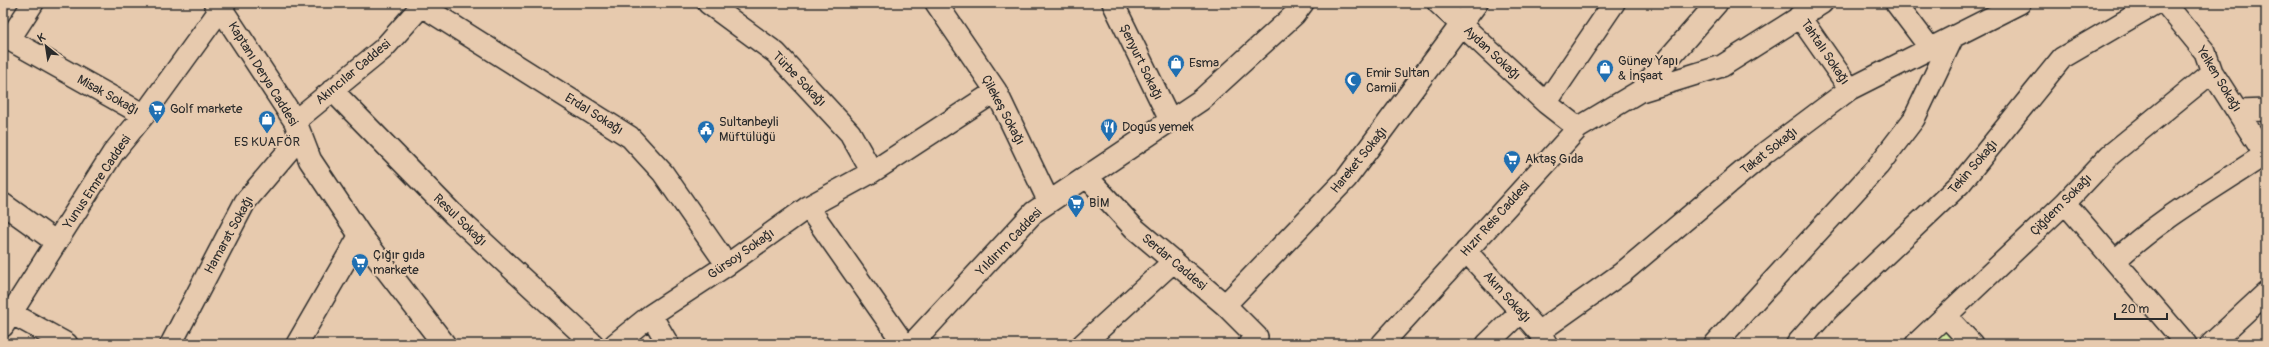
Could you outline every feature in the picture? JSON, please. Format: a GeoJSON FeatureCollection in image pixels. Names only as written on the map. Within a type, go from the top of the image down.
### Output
{"type":"FeatureCollection","features":[{"type":"Feature","properties":{"kind":"street","name":"Misak Sokağı"},"geometry":{"type":"LineString","coordinates":[[33,3],[6,38],[144,114]]}},
{"type":"Feature","properties":{"kind":"street","name":"Türbe Sokağı"},"geometry":{"type":"LineString","coordinates":[[708,3],[776,53],[850,133],[872,172]]}},
{"type":"Feature","properties":{"kind":"street","name":"Şenyurt Sokağı"},"geometry":{"type":"LineString","coordinates":[[1113,3],[1170,120]]}},
{"type":"Feature","properties":{"kind":"street","name":"Aydan Sokağı"},"geometry":{"type":"LineString","coordinates":[[1438,3],[1546,103],[1578,128]]}},
{"type":"Feature","properties":{"kind":"street","name":"Hareket Sokağı"},"geometry":{"type":"LineString","coordinates":[[1225,304],[1346,179],[1478,3]]}},
{"type":"Feature","properties":{"kind":"street"},"geometry":{"type":"LineString","coordinates":[[1546,103],[1614,3]]}},
{"type":"Feature","properties":{"kind":"street","name":"Hızır Reis Caddesi"},"geometry":{"type":"LineString","coordinates":[[1382,344],[1578,128],[1640,91],[1717,3]]}},
{"type":"Feature","properties":{"kind":"street"},"geometry":{"type":"LineString","coordinates":[[1640,91],[1722,66],[1799,16],[1822,3]]}},
{"type":"Feature","properties":{"kind":"street"},"geometry":{"type":"LineString","coordinates":[[1896,3],[1930,48]]}},
{"type":"Feature","properties":{"kind":"street","name":"Takat Sokağı"},"geometry":{"type":"LineString","coordinates":[[1543,338],[1766,152],[1850,89],[2020,3]]}},
{"type":"Feature","properties":{"kind":"street","name":"Tekin Sokağı"},"geometry":{"type":"LineString","coordinates":[[1797,344],[1827,310],[1960,184],[2062,58],[2156,3]]}},
{"type":"Feature","properties":{"kind":"street","name":"Yelken Sokağı"},"geometry":{"type":"LineString","coordinates":[[2165,3],[2204,52],[2212,72],[2238,111],[2265,157]]}},
{"type":"Feature","properties":{"kind":"street","name":"Yunus Emre Caddesi"},"geometry":{"type":"LineString","coordinates":[[7,319],[113,153],[144,114],[220,4]]}},
{"type":"Feature","properties":{"kind":"street","name":"Kaptanı Derya Caddesi"},"geometry":{"type":"LineString","coordinates":[[220,4],[298,128],[310,160],[360,235],[444,344]]}},
{"type":"Feature","properties":{"kind":"street","name":"Akıncılar Caddesi"},"geometry":{"type":"LineString","coordinates":[[298,128],[332,90],[383,49],[423,4]]}},
{"type":"Feature","properties":{"kind":"street","name":"Erdal Sokağı"},"geometry":{"type":"LineString","coordinates":[[423,4],[630,137],[663,172],[727,265]]}},
{"type":"Feature","properties":{"kind":"street","name":"Çilekeş Sokağı"},"geometry":{"type":"LineString","coordinates":[[942,6],[996,91],[1049,202]]}},
{"type":"Feature","properties":{"kind":"street","name":"Yıldırım Caddesi"},"geometry":{"type":"LineString","coordinates":[[912,344],[1034,212],[1201,100],[1295,7]]}},
{"type":"Feature","properties":{"kind":"street","name":"Tahtalı Sokağı"},"geometry":{"type":"LineString","coordinates":[[1799,16],[1850,89]]}},
{"type":"Feature","properties":{"kind":"street"},"geometry":{"type":"LineString","coordinates":[[1715,344],[1878,166],[1914,120],[1953,37]]}},
{"type":"Feature","properties":{"kind":"street","name":"Çiğdem Sokağı"},"geometry":{"type":"LineString","coordinates":[[1916,344],[2065,203],[2110,155],[2212,72]]}},
{"type":"Feature","properties":{"kind":"street","name":"Resul Sokağı"},"geometry":{"type":"LineString","coordinates":[[332,90],[454,215],[593,344]]}},
{"type":"Feature","properties":{"kind":"street","name":"Gürsoy Sokağı"},"geometry":{"type":"LineString","coordinates":[[615,344],[651,315],[727,265],[808,207],[872,172],[996,91]]}},
{"type":"Feature","properties":{"kind":"street"},"geometry":{"type":"LineString","coordinates":[[2238,111],[2266,110]]}},
{"type":"Feature","properties":{"kind":"street","name":"Hamarat Sokağı"},"geometry":{"type":"LineString","coordinates":[[171,344],[245,202],[298,128]]}},
{"type":"Feature","properties":{"kind":"street"},"geometry":{"type":"LineString","coordinates":[[2115,261],[2137,240],[2162,222],[2265,157]]}},
{"type":"Feature","properties":{"kind":"street","name":"Serdar Caddesi"},"geometry":{"type":"LineString","coordinates":[[1087,177],[1134,228],[1225,304],[1257,336],[1249,344]]}},
{"type":"Feature","properties":{"kind":"street"},"geometry":{"type":"LineString","coordinates":[[2065,203],[2186,344]]}},
{"type":"Feature","properties":{"kind":"street"},"geometry":{"type":"LineString","coordinates":[[3,204],[56,242]]}},
{"type":"Feature","properties":{"kind":"street"},"geometry":{"type":"LineString","coordinates":[[808,207],[904,344]]}},
{"type":"Feature","properties":{"kind":"street"},"geometry":{"type":"LineString","coordinates":[[297,344],[360,235]]}},
{"type":"Feature","properties":{"kind":"street","name":"Akın Sokağı"},"geometry":{"type":"LineString","coordinates":[[1466,251],[1543,338]]}},
{"type":"Feature","properties":{"kind":"street"},"geometry":{"type":"LineString","coordinates":[[1083,344],[1174,262]]}},
{"type":"Feature","properties":{"kind":"street"},"geometry":{"type":"LineString","coordinates":[[2211,344],[2266,293]]}},
{"type":"Feature","properties":{"kind":"street"},"geometry":{"type":"LineString","coordinates":[[1487,344],[1520,312]]}},
{"type":"Feature","properties":{"kind":"street"},"geometry":{"type":"LineString","coordinates":[[651,315],[668,344]]}},
{"type":"Feature","properties":{"kind":"street"},"geometry":{"type":"LineString","coordinates":[[1946,316],[1972,344]]}},
{"type":"Feature","properties":{"kind":"street"},"geometry":{"type":"LineString","coordinates":[[7,319],[67,344]]}},
{"type":"Feature","properties":{"kind":"green space"},"geometry":{"type":"Polygon","coordinates":[[[1945,332],[1956,344],[1932,344],[1945,332]]]}},
{"type":"Feature","properties":{"kind":"place","name":"Esma"},"geometry":{"type":"Point","coordinates":[1176,78]}},
{"type":"Feature","properties":{"kind":"place","name":"Güney Yapı & İnşaat"},"geometry":{"type":"Point","coordinates":[1605,83]}},
{"type":"Feature","properties":{"kind":"place","name":"Emir Sultan Camii"},"geometry":{"type":"Point","coordinates":[1353,95]}},
{"type":"Feature","properties":{"kind":"place","name":"Golf markete"},"geometry":{"type":"Point","coordinates":[157,124]}},
{"type":"Feature","properties":{"kind":"place","name":"ES KUAFÖR"},"geometry":{"type":"Point","coordinates":[267,134]}},
{"type":"Feature","properties":{"kind":"place","name":"Dogus yemek"},"geometry":{"type":"Point","coordinates":[1109,142]}},
{"type":"Feature","properties":{"kind":"place","name":"Sultanbeyli Müftülüğü"},"geometry":{"type":"Point","coordinates":[706,144]}},
{"type":"Feature","properties":{"kind":"place","name":"Aktaş Gıda"},"geometry":{"type":"Point","coordinates":[1512,174]}},
{"type":"Feature","properties":{"kind":"place","name":"BİM"},"geometry":{"type":"Point","coordinates":[1076,218]}},
{"type":"Feature","properties":{"kind":"place","name":"Çığır gıda markete"},"geometry":{"type":"Point","coordinates":[360,277]}}]}
